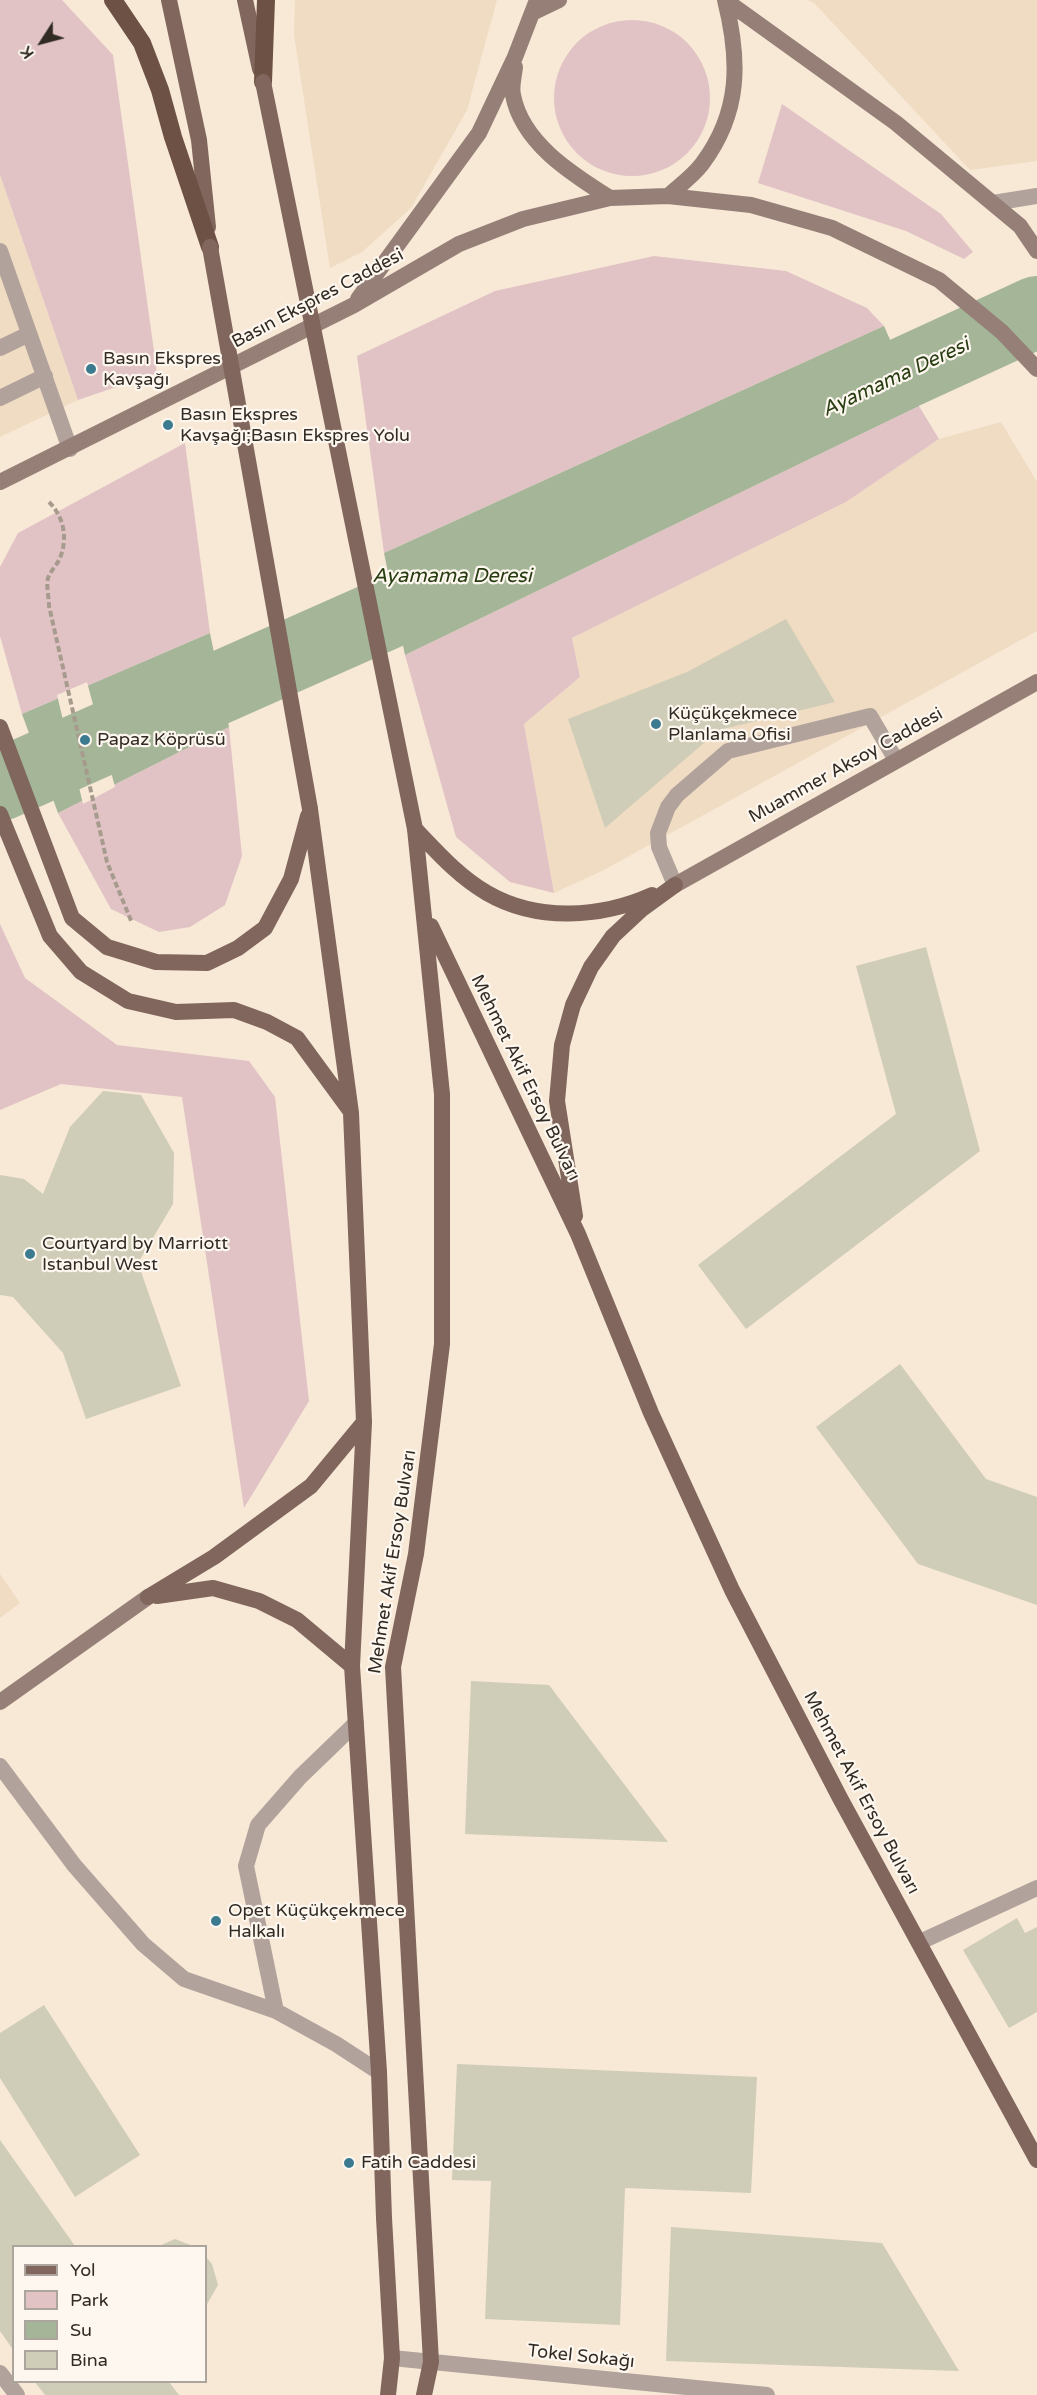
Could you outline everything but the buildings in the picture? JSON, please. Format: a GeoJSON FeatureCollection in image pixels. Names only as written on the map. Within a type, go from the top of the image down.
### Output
{"type":"FeatureCollection","features":[{"type":"Feature","properties":{"kind":"highway"},"geometry":{"type":"LineString","coordinates":[[114,0],[142,43],[160,90],[172,137],[210,247]]}},
{"type":"Feature","properties":{"kind":"highway"},"geometry":{"type":"LineString","coordinates":[[263,82],[266,0]]}},
{"type":"Feature","properties":{"kind":"main road"},"geometry":{"type":"LineString","coordinates":[[169,0],[199,140],[210,247],[310,809],[351,1113],[364,1422],[352,1666],[379,2072],[392,2358],[388,2395]]}},
{"type":"Feature","properties":{"kind":"main road","name":"Mehmet Akif Ersoy Bulvarı"},"geometry":{"type":"LineString","coordinates":[[245,0],[415,829],[442,1094],[442,1344],[416,1554],[393,1667],[431,2362],[424,2395]]}},
{"type":"Feature","properties":{"kind":"main road"},"geometry":{"type":"LineString","coordinates":[[354,305],[479,133],[536,6],[559,0]]}},
{"type":"Feature","properties":{"kind":"main road"},"geometry":{"type":"LineString","coordinates":[[668,196],[702,165],[727,120],[737,76],[733,31],[725,0]]}},
{"type":"Feature","properties":{"kind":"main road"},"geometry":{"type":"LineString","coordinates":[[725,0],[896,123],[1020,226],[1037,251]]}},
{"type":"Feature","properties":{"kind":"main road"},"geometry":{"type":"LineString","coordinates":[[515,57],[513,94],[526,129],[571,174],[610,198]]}},
{"type":"Feature","properties":{"kind":"main road","name":"Basın Ekspres Caddesi"},"geometry":{"type":"LineString","coordinates":[[0,483],[354,305],[459,244],[523,219],[610,198],[668,196],[751,205],[832,228],[939,280],[1002,332],[1037,369]]}},
{"type":"Feature","properties":{"kind":"main road","name":"Muammer Aksoy Caddesi"},"geometry":{"type":"LineString","coordinates":[[675,885],[1037,682]]}},
{"type":"Feature","properties":{"kind":"main road"},"geometry":{"type":"LineString","coordinates":[[0,727],[72,918],[107,947],[156,962],[207,963],[238,948],[265,928],[291,879],[310,809]]}},
{"type":"Feature","properties":{"kind":"main road"},"geometry":{"type":"LineString","coordinates":[[0,814],[50,936],[81,972],[128,1001],[176,1012],[234,1010],[267,1022],[297,1038],[351,1113]]}},
{"type":"Feature","properties":{"kind":"main road"},"geometry":{"type":"LineString","coordinates":[[415,829],[451,866],[488,893],[516,905],[546,912],[579,915],[610,909],[643,899],[675,885]]}},
{"type":"Feature","properties":{"kind":"main road"},"geometry":{"type":"LineString","coordinates":[[578,1234],[557,1101],[562,1045],[573,1005],[591,967],[607,944],[642,909],[675,885]]}},
{"type":"Feature","properties":{"kind":"main road","name":"Mehmet Akif Ersoy Bulvarı"},"geometry":{"type":"LineString","coordinates":[[425,914],[578,1234],[651,1413],[732,1590],[840,1798],[1037,2160]]}},
{"type":"Feature","properties":{"kind":"main road"},"geometry":{"type":"LineString","coordinates":[[0,1702],[148,1597],[214,1557],[311,1486],[364,1422]]}},
{"type":"Feature","properties":{"kind":"main road"},"geometry":{"type":"LineString","coordinates":[[148,1597],[213,1588],[259,1601],[297,1620],[352,1666]]}},
{"type":"Feature","properties":{"kind":"street"},"geometry":{"type":"LineString","coordinates":[[993,203],[1037,196]]}},
{"type":"Feature","properties":{"kind":"street"},"geometry":{"type":"LineString","coordinates":[[0,251],[70,449]]}},
{"type":"Feature","properties":{"kind":"street"},"geometry":{"type":"LineString","coordinates":[[0,348],[29,334]]}},
{"type":"Feature","properties":{"kind":"street"},"geometry":{"type":"LineString","coordinates":[[0,398],[45,376]]}},
{"type":"Feature","properties":{"kind":"street"},"geometry":{"type":"LineString","coordinates":[[675,885],[659,847],[658,833],[662,820],[677,795],[728,751],[870,716],[896,760]]}},
{"type":"Feature","properties":{"kind":"street"},"geometry":{"type":"LineString","coordinates":[[276,2011],[246,1866],[258,1826],[300,1777],[356,1723]]}},
{"type":"Feature","properties":{"kind":"street"},"geometry":{"type":"LineString","coordinates":[[0,1766],[75,1865],[143,1944],[184,1979],[276,2011],[327,2038],[379,2072]]}},
{"type":"Feature","properties":{"kind":"street"},"geometry":{"type":"LineString","coordinates":[[920,1942],[1037,1888]]}},
{"type":"Feature","properties":{"kind":"street","name":"Tokel Sokağı"},"geometry":{"type":"LineString","coordinates":[[392,2358],[767,2395]]}},
{"type":"Feature","properties":{"kind":"street"},"geometry":{"type":"LineString","coordinates":[[0,2373],[17,2395]]}},
{"type":"Feature","properties":{"kind":"path"},"geometry":{"type":"LineString","coordinates":[[49,502],[56,508],[62,524],[64,543],[59,560],[48,581],[49,606],[107,862],[135,932]]}},
{"type":"Feature","properties":{"kind":"shaded area"},"geometry":{"type":"Polygon","coordinates":[[[295,0],[497,0],[467,110],[411,208],[362,252],[330,268],[294,35],[295,0]]]}},
{"type":"Feature","properties":{"kind":"shaded area"},"geometry":{"type":"Polygon","coordinates":[[[808,0],[1037,0],[1037,161],[970,170],[814,3],[808,0]]]}},
{"type":"Feature","properties":{"kind":"shaded area"},"geometry":{"type":"Polygon","coordinates":[[[0,175],[78,400],[0,437],[0,175]]]}},
{"type":"Feature","properties":{"kind":"shaded area"},"geometry":{"type":"Polygon","coordinates":[[[1001,422],[1037,482],[1037,631],[604,870],[554,893],[524,724],[580,677],[572,638],[846,502],[939,439],[1001,422]]]}},
{"type":"Feature","properties":{"kind":"shaded area"},"geometry":{"type":"Polygon","coordinates":[[[0,1574],[20,1603],[0,1618],[0,1574]]]}},
{"type":"Feature","properties":{"kind":"green space"},"geometry":{"type":"Polygon","coordinates":[[[0,0],[62,0],[113,55],[157,373],[78,400],[0,175],[0,0]]]}},
{"type":"Feature","properties":{"kind":"green space"},"geometry":{"type":"Polygon","coordinates":[[[632,20],[647,21],[662,26],[687,43],[704,68],[709,83],[709,113],[704,128],[687,153],[662,170],[647,175],[632,176],[617,175],[602,170],[577,153],[560,128],[555,113],[554,98],[555,83],[560,68],[577,43],[602,26],[617,21],[632,20]]]}},
{"type":"Feature","properties":{"kind":"green space"},"geometry":{"type":"Polygon","coordinates":[[[782,104],[941,214],[973,252],[964,259],[906,231],[758,183],[782,104]]]}},
{"type":"Feature","properties":{"kind":"green space"},"geometry":{"type":"Polygon","coordinates":[[[654,256],[786,271],[867,308],[884,326],[384,553],[357,356],[495,291],[654,256]]]}},
{"type":"Feature","properties":{"kind":"green space"},"geometry":{"type":"Polygon","coordinates":[[[919,406],[939,439],[846,502],[572,638],[580,677],[524,724],[554,893],[510,882],[456,837],[405,655],[919,406]]]}},
{"type":"Feature","properties":{"kind":"green space"},"geometry":{"type":"Polygon","coordinates":[[[185,443],[210,633],[22,714],[0,636],[0,567],[18,533],[185,443]]]}},
{"type":"Feature","properties":{"kind":"green space"},"geometry":{"type":"Polygon","coordinates":[[[229,727],[242,856],[225,905],[190,927],[159,932],[111,909],[58,813],[229,727]]]}},
{"type":"Feature","properties":{"kind":"green space"},"geometry":{"type":"Polygon","coordinates":[[[0,924],[25,978],[117,1045],[249,1061],[275,1097],[309,1401],[244,1508],[182,1097],[61,1084],[0,1110],[0,924]]]}},
{"type":"Feature","properties":{"kind":"water","name":"Ayamama Deresi"},"geometry":{"type":"Polygon","coordinates":[[[884,326],[919,406],[405,655],[384,553],[884,326]]]}},
{"type":"Feature","properties":{"kind":"water"},"geometry":{"type":"Polygon","coordinates":[[[210,633],[229,727],[58,813],[22,714],[210,633]]]}},
{"type":"Feature","properties":{"kind":"pier"},"geometry":{"type":"Polygon","coordinates":[[[87,682],[115,787],[83,804],[57,695],[87,682]]]}},
{"type":"Feature","properties":{"kind":"waterway","name":"Ayamama Deresi"},"geometry":{"type":"LineString","coordinates":[[815,414],[1037,312]]}},
{"type":"Feature","properties":{"kind":"waterway","name":"Ayamama Deresi"},"geometry":{"type":"LineString","coordinates":[[0,785],[487,569]]}},
{"type":"Feature","properties":{"kind":"place","name":"Basın Ekspres Kavşağı"},"geometry":{"type":"Point","coordinates":[91,369]}},
{"type":"Feature","properties":{"kind":"place","name":"Basın Ekspres Kavşağı;Basın Ekspres Yolu"},"geometry":{"type":"Point","coordinates":[168,425]}},
{"type":"Feature","properties":{"kind":"place","name":"Küçükçekmece Planlama Ofisi"},"geometry":{"type":"Point","coordinates":[656,724]}},
{"type":"Feature","properties":{"kind":"place","name":"Papaz Köprüsü"},"geometry":{"type":"Point","coordinates":[85,740]}},
{"type":"Feature","properties":{"kind":"place","name":"Courtyard by Marriott Istanbul West"},"geometry":{"type":"Point","coordinates":[30,1254]}},
{"type":"Feature","properties":{"kind":"place","name":"Opet Küçükçekmece Halkalı"},"geometry":{"type":"Point","coordinates":[216,1921]}},
{"type":"Feature","properties":{"kind":"place","name":"Fatih Caddesi"},"geometry":{"type":"Point","coordinates":[349,2163]}}]}
